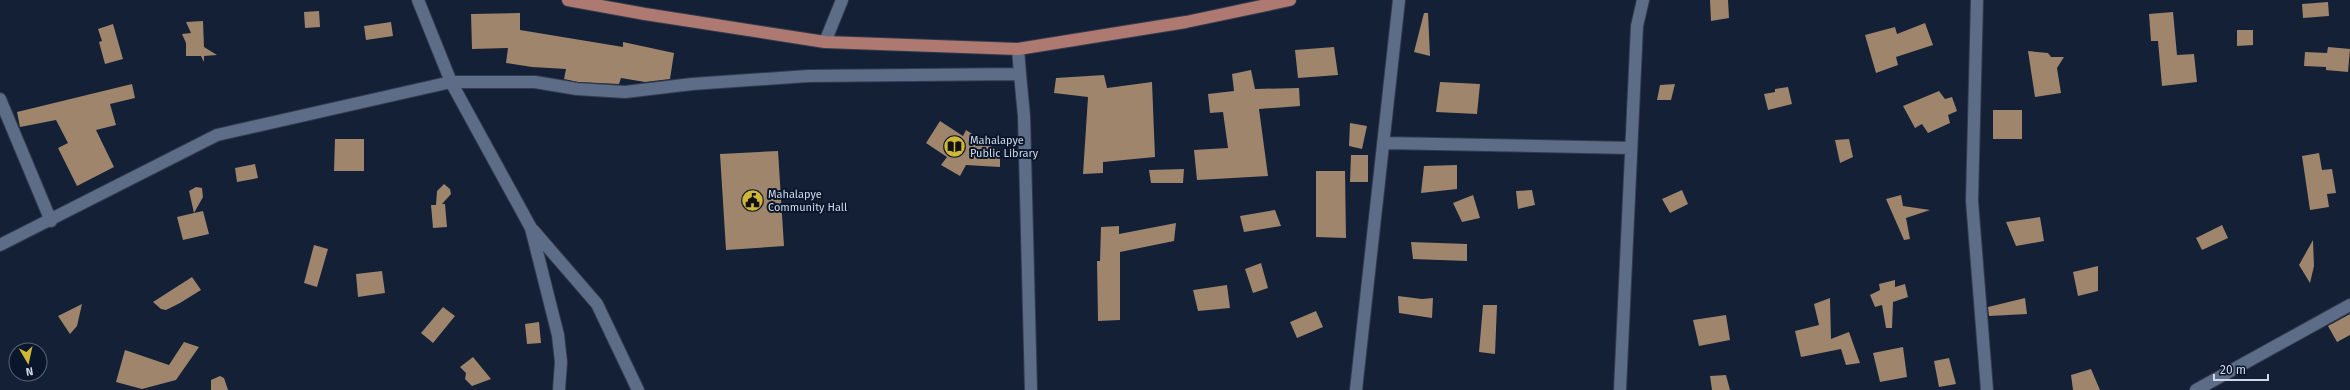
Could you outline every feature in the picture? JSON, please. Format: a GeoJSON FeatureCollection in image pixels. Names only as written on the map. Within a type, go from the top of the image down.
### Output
{"type":"FeatureCollection","features":[{"type":"Feature","properties":{"kind":"main road"},"geometry":{"type":"LineString","coordinates":[[568,0],[645,14],[826,42],[1018,49],[1186,22],[1290,0]]}},
{"type":"Feature","properties":{"kind":"street"},"geometry":{"type":"LineString","coordinates":[[418,0],[451,82],[531,228],[597,304],[638,390]]}},
{"type":"Feature","properties":{"kind":"street"},"geometry":{"type":"LineString","coordinates":[[826,42],[842,0]]}},
{"type":"Feature","properties":{"kind":"street"},"geometry":{"type":"LineString","coordinates":[[1356,390],[1385,143],[1399,0]]}},
{"type":"Feature","properties":{"kind":"street"},"geometry":{"type":"LineString","coordinates":[[1620,390],[1637,26],[1643,0]]}},
{"type":"Feature","properties":{"kind":"street"},"geometry":{"type":"LineString","coordinates":[[1977,0],[1972,200],[1987,390]]}},
{"type":"Feature","properties":{"kind":"street"},"geometry":{"type":"LineString","coordinates":[[1018,49],[1024,116],[1031,390]]}},
{"type":"Feature","properties":{"kind":"street"},"geometry":{"type":"LineString","coordinates":[[0,245],[217,135],[451,82],[535,82],[577,89],[625,92],[692,84],[808,76],[1020,74]]}},
{"type":"Feature","properties":{"kind":"street"},"geometry":{"type":"LineString","coordinates":[[0,99],[50,220]]}},
{"type":"Feature","properties":{"kind":"street"},"geometry":{"type":"LineString","coordinates":[[1385,143],[1631,148]]}},
{"type":"Feature","properties":{"kind":"street"},"geometry":{"type":"LineString","coordinates":[[531,228],[558,335],[561,362],[558,390]]}},
{"type":"Feature","properties":{"kind":"street"},"geometry":{"type":"LineString","coordinates":[[2196,390],[2350,305]]}},
{"type":"Feature","properties":{"kind":"building"},"geometry":{"type":"Polygon","coordinates":[[[1710,0],[1728,0],[1729,18],[1711,21],[1710,0]]]}},
{"type":"Feature","properties":{"kind":"building"},"geometry":{"type":"Polygon","coordinates":[[[2328,2],[2329,16],[2303,18],[2302,4],[2328,2]]]}},
{"type":"Feature","properties":{"kind":"building"},"geometry":{"type":"Polygon","coordinates":[[[319,11],[320,27],[305,28],[304,12],[319,11]]]}},
{"type":"Feature","properties":{"kind":"building"},"geometry":{"type":"Polygon","coordinates":[[[2173,12],[2177,55],[2194,54],[2197,82],[2162,86],[2158,41],[2151,41],[2149,14],[2173,12]]]}},
{"type":"Feature","properties":{"kind":"building"},"geometry":{"type":"Polygon","coordinates":[[[520,13],[520,30],[623,47],[623,42],[674,53],[670,79],[645,82],[621,78],[619,84],[578,82],[564,79],[566,69],[532,67],[506,63],[508,48],[472,49],[471,14],[520,13]]]}},
{"type":"Feature","properties":{"kind":"building"},"geometry":{"type":"Polygon","coordinates":[[[1424,13],[1428,13],[1430,56],[1414,52],[1424,13]]]}},
{"type":"Feature","properties":{"kind":"building"},"geometry":{"type":"Polygon","coordinates":[[[203,21],[204,47],[217,55],[204,56],[204,62],[201,56],[186,56],[186,43],[182,34],[191,33],[186,22],[203,21]]]}},
{"type":"Feature","properties":{"kind":"building"},"geometry":{"type":"Polygon","coordinates":[[[391,22],[393,36],[366,40],[364,26],[391,22]]]}},
{"type":"Feature","properties":{"kind":"building"},"geometry":{"type":"Polygon","coordinates":[[[1925,23],[1933,45],[1896,57],[1898,65],[1876,73],[1865,35],[1895,27],[1897,34],[1925,23]]]}},
{"type":"Feature","properties":{"kind":"building"},"geometry":{"type":"Polygon","coordinates":[[[113,24],[123,59],[105,64],[99,42],[102,41],[98,29],[113,24]]]}},
{"type":"Feature","properties":{"kind":"building"},"geometry":{"type":"Polygon","coordinates":[[[2237,30],[2253,30],[2253,45],[2237,46],[2237,30]]]}},
{"type":"Feature","properties":{"kind":"building"},"geometry":{"type":"Polygon","coordinates":[[[1334,47],[1338,75],[1298,78],[1295,50],[1334,47]]]}},
{"type":"Feature","properties":{"kind":"building"},"geometry":{"type":"Polygon","coordinates":[[[2328,47],[2350,49],[2348,72],[2326,70],[2326,67],[2304,66],[2305,52],[2327,53],[2328,47]]]}},
{"type":"Feature","properties":{"kind":"building"},"geometry":{"type":"Polygon","coordinates":[[[2028,51],[2048,53],[2051,57],[2064,57],[2057,68],[2061,93],[2035,97],[2028,51]]]}},
{"type":"Feature","properties":{"kind":"building"},"geometry":{"type":"Polygon","coordinates":[[[1251,70],[1255,89],[1299,88],[1300,106],[1259,109],[1268,176],[1197,180],[1194,150],[1228,148],[1223,112],[1210,113],[1208,94],[1234,91],[1232,74],[1251,70]]]}},
{"type":"Feature","properties":{"kind":"building"},"geometry":{"type":"Polygon","coordinates":[[[1104,75],[1107,88],[1152,82],[1155,157],[1103,162],[1103,173],[1083,174],[1088,97],[1054,93],[1056,78],[1104,75]]]}},
{"type":"Feature","properties":{"kind":"building"},"geometry":{"type":"Polygon","coordinates":[[[1440,82],[1480,84],[1477,114],[1436,112],[1440,82]]]}},
{"type":"Feature","properties":{"kind":"building"},"geometry":{"type":"Polygon","coordinates":[[[132,84],[135,98],[110,104],[116,125],[96,130],[114,167],[77,186],[58,148],[68,143],[56,120],[20,127],[17,112],[132,84]]]}},
{"type":"Feature","properties":{"kind":"building"},"geometry":{"type":"Polygon","coordinates":[[[1675,84],[1671,100],[1657,100],[1660,85],[1675,84]]]}},
{"type":"Feature","properties":{"kind":"building"},"geometry":{"type":"Polygon","coordinates":[[[1788,87],[1792,104],[1768,110],[1764,94],[1775,92],[1775,89],[1788,87]]]}},
{"type":"Feature","properties":{"kind":"building"},"geometry":{"type":"Polygon","coordinates":[[[1939,91],[1945,99],[1952,97],[1957,111],[1948,115],[1950,123],[1928,133],[1922,124],[1915,128],[1903,106],[1939,91]]]}},
{"type":"Feature","properties":{"kind":"building"},"geometry":{"type":"Polygon","coordinates":[[[1993,110],[2022,110],[2022,139],[1993,139],[1993,110]]]}},
{"type":"Feature","properties":{"kind":"building","name":"Mahalapye Public Library"},"geometry":{"type":"Polygon","coordinates":[[[940,121],[963,136],[966,130],[1000,152],[1000,167],[966,165],[960,176],[941,165],[947,157],[926,143],[940,121]]]}},
{"type":"Feature","properties":{"kind":"building"},"geometry":{"type":"Polygon","coordinates":[[[1350,123],[1367,126],[1362,149],[1349,146],[1350,123]]]}},
{"type":"Feature","properties":{"kind":"building"},"geometry":{"type":"Polygon","coordinates":[[[335,139],[364,139],[364,171],[334,171],[335,139]]]}},
{"type":"Feature","properties":{"kind":"building"},"geometry":{"type":"Polygon","coordinates":[[[1849,139],[1853,157],[1840,163],[1835,140],[1849,139]]]}},
{"type":"Feature","properties":{"kind":"building","name":"Mahalapye Community Hall"},"geometry":{"type":"Polygon","coordinates":[[[778,151],[784,246],[726,250],[720,154],[778,151]]]}},
{"type":"Feature","properties":{"kind":"building"},"geometry":{"type":"Polygon","coordinates":[[[2319,153],[2322,170],[2332,169],[2336,193],[2327,194],[2329,207],[2310,210],[2302,156],[2319,153]]]}},
{"type":"Feature","properties":{"kind":"building"},"geometry":{"type":"Polygon","coordinates":[[[1351,155],[1368,155],[1368,182],[1350,182],[1351,155]]]}},
{"type":"Feature","properties":{"kind":"building"},"geometry":{"type":"Polygon","coordinates":[[[255,164],[258,178],[237,182],[235,168],[255,164]]]}},
{"type":"Feature","properties":{"kind":"building"},"geometry":{"type":"Polygon","coordinates":[[[1457,165],[1457,189],[1421,193],[1424,166],[1457,165]]]}},
{"type":"Feature","properties":{"kind":"building"},"geometry":{"type":"Polygon","coordinates":[[[1184,169],[1183,183],[1151,183],[1149,170],[1184,169]]]}},
{"type":"Feature","properties":{"kind":"building"},"geometry":{"type":"Polygon","coordinates":[[[1316,171],[1345,171],[1346,238],[1316,237],[1316,171]]]}},
{"type":"Feature","properties":{"kind":"building"},"geometry":{"type":"Polygon","coordinates":[[[444,184],[450,189],[451,194],[442,204],[445,204],[447,227],[433,228],[431,205],[436,205],[437,191],[444,184]]]}},
{"type":"Feature","properties":{"kind":"building"},"geometry":{"type":"Polygon","coordinates":[[[196,187],[202,188],[203,197],[194,213],[189,191],[196,187]]]}},
{"type":"Feature","properties":{"kind":"building"},"geometry":{"type":"Polygon","coordinates":[[[1532,190],[1535,205],[1518,209],[1516,191],[1532,190]]]}},
{"type":"Feature","properties":{"kind":"building"},"geometry":{"type":"Polygon","coordinates":[[[1682,190],[1688,204],[1670,213],[1662,199],[1682,190]]]}},
{"type":"Feature","properties":{"kind":"building"},"geometry":{"type":"Polygon","coordinates":[[[1473,195],[1480,218],[1462,222],[1453,203],[1473,195]]]}},
{"type":"Feature","properties":{"kind":"building"},"geometry":{"type":"Polygon","coordinates":[[[1901,195],[1903,206],[1930,210],[1906,218],[1910,239],[1904,240],[1886,199],[1901,195]]]}},
{"type":"Feature","properties":{"kind":"building"},"geometry":{"type":"Polygon","coordinates":[[[1275,210],[1281,226],[1244,232],[1240,216],[1275,210]]]}},
{"type":"Feature","properties":{"kind":"building"},"geometry":{"type":"Polygon","coordinates":[[[203,211],[209,234],[183,240],[177,217],[203,211]]]}},
{"type":"Feature","properties":{"kind":"building"},"geometry":{"type":"Polygon","coordinates":[[[2040,217],[2044,241],[2016,246],[2006,222],[2040,217]]]}},
{"type":"Feature","properties":{"kind":"building"},"geometry":{"type":"Polygon","coordinates":[[[1176,223],[1174,241],[1120,252],[1120,320],[1098,321],[1097,261],[1100,261],[1101,227],[1119,226],[1119,234],[1176,223]]]}},
{"type":"Feature","properties":{"kind":"building"},"geometry":{"type":"Polygon","coordinates":[[[2222,225],[2228,238],[2202,250],[2196,238],[2222,225]]]}},
{"type":"Feature","properties":{"kind":"building"},"geometry":{"type":"Polygon","coordinates":[[[2313,240],[2314,266],[2310,283],[2299,265],[2313,240]]]}},
{"type":"Feature","properties":{"kind":"building"},"geometry":{"type":"Polygon","coordinates":[[[1411,242],[1467,244],[1467,261],[1413,259],[1411,242]]]}},
{"type":"Feature","properties":{"kind":"building"},"geometry":{"type":"Polygon","coordinates":[[[314,245],[328,249],[317,287],[304,283],[314,245]]]}},
{"type":"Feature","properties":{"kind":"building"},"geometry":{"type":"Polygon","coordinates":[[[1261,263],[1268,288],[1253,293],[1245,269],[1261,263]]]}},
{"type":"Feature","properties":{"kind":"building"},"geometry":{"type":"Polygon","coordinates":[[[2098,266],[2098,291],[2078,296],[2073,272],[2098,266]]]}},
{"type":"Feature","properties":{"kind":"building"},"geometry":{"type":"Polygon","coordinates":[[[382,271],[385,293],[358,297],[356,274],[382,271]]]}},
{"type":"Feature","properties":{"kind":"building"},"geometry":{"type":"Polygon","coordinates":[[[192,277],[201,290],[166,310],[161,309],[153,302],[192,277]]]}},
{"type":"Feature","properties":{"kind":"building"},"geometry":{"type":"Polygon","coordinates":[[[1895,280],[1895,287],[1905,284],[1908,297],[1893,302],[1892,328],[1886,328],[1882,305],[1875,307],[1870,295],[1880,290],[1879,284],[1895,280]]]}},
{"type":"Feature","properties":{"kind":"building"},"geometry":{"type":"Polygon","coordinates":[[[1227,285],[1230,308],[1198,311],[1193,290],[1227,285]]]}},
{"type":"Feature","properties":{"kind":"building"},"geometry":{"type":"Polygon","coordinates":[[[1398,296],[1422,299],[1433,298],[1432,318],[1399,313],[1398,296]]]}},
{"type":"Feature","properties":{"kind":"building"},"geometry":{"type":"Polygon","coordinates":[[[1830,298],[1831,339],[1849,332],[1860,363],[1846,365],[1841,349],[1801,357],[1795,331],[1819,325],[1814,304],[1830,298]]]}},
{"type":"Feature","properties":{"kind":"building"},"geometry":{"type":"Polygon","coordinates":[[[2025,298],[2027,314],[1989,316],[1988,307],[2025,298]]]}},
{"type":"Feature","properties":{"kind":"building"},"geometry":{"type":"Polygon","coordinates":[[[82,304],[77,326],[70,334],[58,316],[82,304]]]}},
{"type":"Feature","properties":{"kind":"building"},"geometry":{"type":"Polygon","coordinates":[[[1483,305],[1497,305],[1495,354],[1479,352],[1483,305]]]}},
{"type":"Feature","properties":{"kind":"building"},"geometry":{"type":"Polygon","coordinates":[[[443,307],[455,316],[433,343],[421,333],[443,307]]]}},
{"type":"Feature","properties":{"kind":"building"},"geometry":{"type":"Polygon","coordinates":[[[1316,311],[1323,327],[1297,338],[1290,322],[1316,311]]]}},
{"type":"Feature","properties":{"kind":"building"},"geometry":{"type":"Polygon","coordinates":[[[2350,314],[2350,335],[2337,342],[2328,326],[2350,314]]]}},
{"type":"Feature","properties":{"kind":"building"},"geometry":{"type":"Polygon","coordinates":[[[1726,315],[1730,340],[1699,346],[1693,320],[1726,315]]]}},
{"type":"Feature","properties":{"kind":"building"},"geometry":{"type":"Polygon","coordinates":[[[539,322],[541,343],[527,344],[525,324],[539,322]]]}},
{"type":"Feature","properties":{"kind":"building"},"geometry":{"type":"Polygon","coordinates":[[[184,342],[199,347],[176,380],[142,389],[116,382],[125,350],[169,365],[184,342]]]}},
{"type":"Feature","properties":{"kind":"building"},"geometry":{"type":"Polygon","coordinates":[[[1903,347],[1907,377],[1880,382],[1873,353],[1903,347]]]}},
{"type":"Feature","properties":{"kind":"building"},"geometry":{"type":"Polygon","coordinates":[[[473,357],[491,379],[472,386],[465,379],[466,373],[460,367],[473,357]]]}},
{"type":"Feature","properties":{"kind":"building"},"geometry":{"type":"Polygon","coordinates":[[[1949,358],[1956,384],[1939,387],[1934,361],[1949,358]]]}},
{"type":"Feature","properties":{"kind":"building"},"geometry":{"type":"Polygon","coordinates":[[[2091,369],[2100,390],[2073,390],[2071,375],[2091,369]]]}},
{"type":"Feature","properties":{"kind":"building"},"geometry":{"type":"Polygon","coordinates":[[[1726,375],[1730,390],[1712,390],[1710,376],[1726,375]]]}},
{"type":"Feature","properties":{"kind":"building"},"geometry":{"type":"Polygon","coordinates":[[[220,376],[224,378],[228,390],[211,390],[211,380],[220,376]]]}},
{"type":"Feature","properties":{"kind":"place","name":"Mahalapye Public Library"},"geometry":{"type":"Point","coordinates":[955,146]}},
{"type":"Feature","properties":{"kind":"place","name":"Mahalapye Community Hall"},"geometry":{"type":"Point","coordinates":[752,200]}}]}
